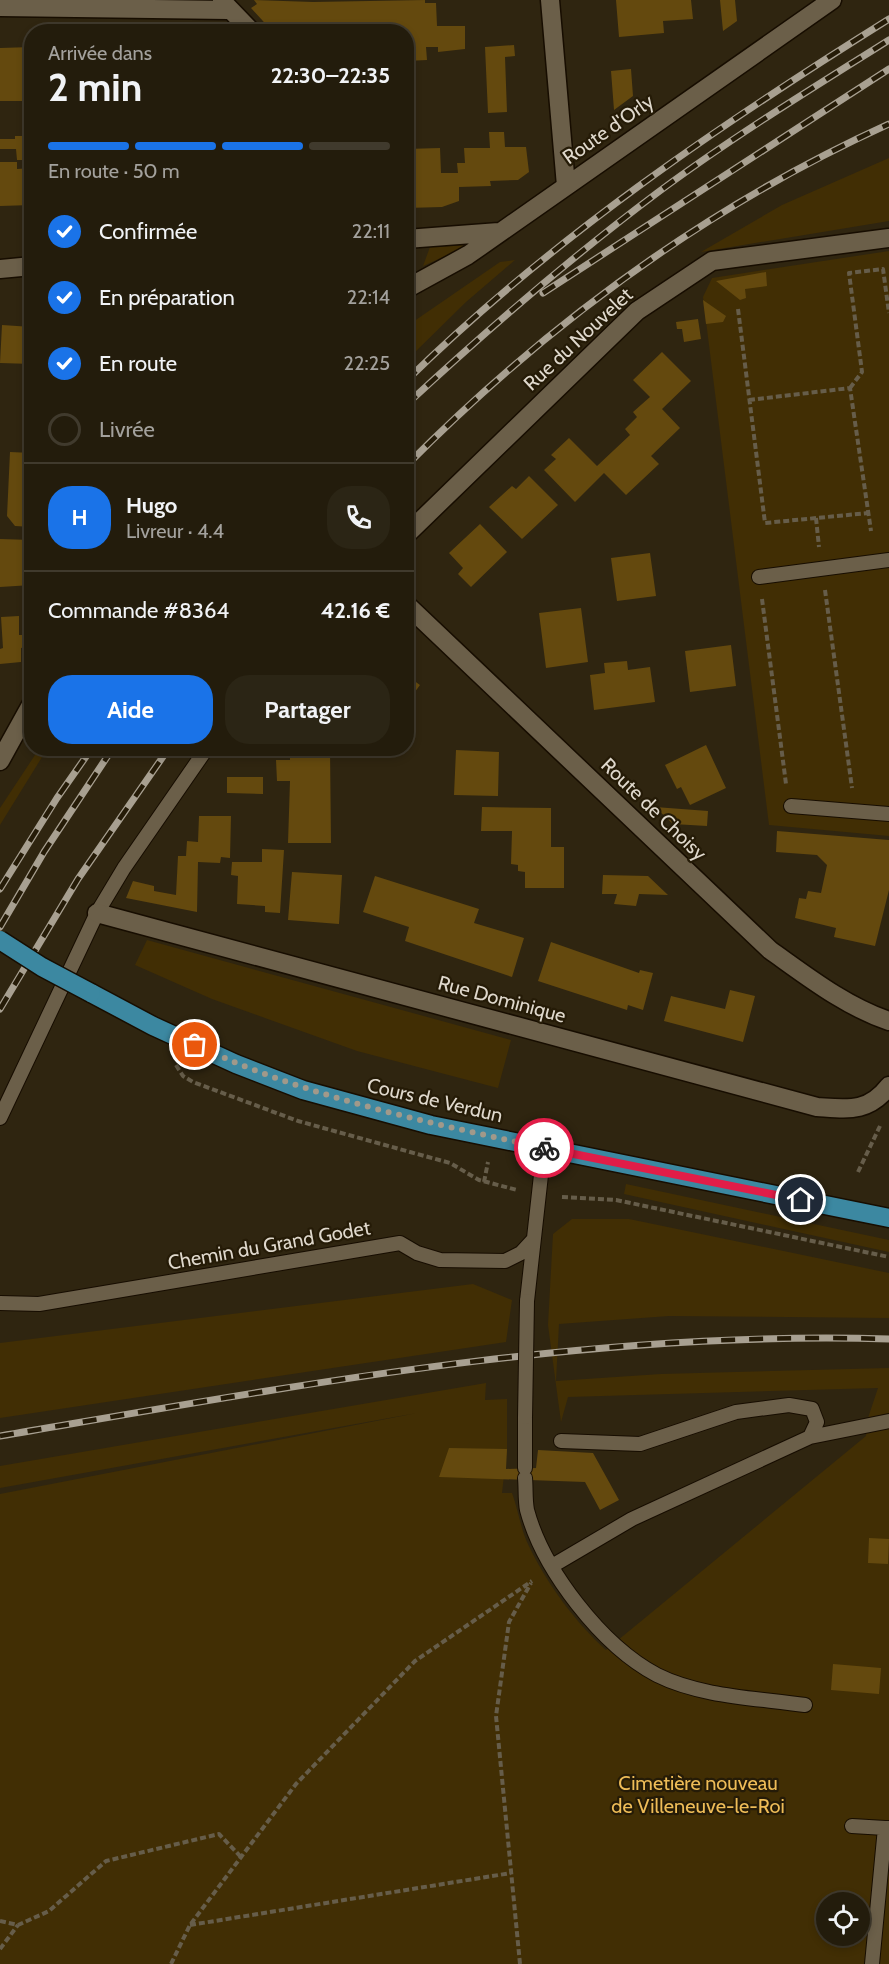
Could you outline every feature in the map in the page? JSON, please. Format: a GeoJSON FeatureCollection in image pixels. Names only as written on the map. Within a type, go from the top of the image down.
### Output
{"type":"FeatureCollection","features":[{"type":"Feature","properties":{"kind":"main road","name":"Cours de Verdun"},"geometry":{"type":"LineString","coordinates":[[0,940],[153,1026],[303,1090],[431,1125],[889,1218]]}},
{"type":"Feature","properties":{"kind":"street"},"geometry":{"type":"LineString","coordinates":[[550,0],[566,186]]}},
{"type":"Feature","properties":{"kind":"street","name":"Route d'Orly"},"geometry":{"type":"LineString","coordinates":[[414,285],[468,255],[832,0]]}},
{"type":"Feature","properties":{"kind":"street"},"geometry":{"type":"LineString","coordinates":[[0,7],[224,5],[244,24]]}},
{"type":"Feature","properties":{"kind":"street"},"geometry":{"type":"LineString","coordinates":[[414,238],[499,232]]}},
{"type":"Feature","properties":{"kind":"street","name":"Rue du Nouvelet"},"geometry":{"type":"LineString","coordinates":[[414,527],[637,311],[712,261],[889,238]]}},
{"type":"Feature","properties":{"kind":"street"},"geometry":{"type":"LineString","coordinates":[[4,269],[24,267]]}},
{"type":"Feature","properties":{"kind":"street"},"geometry":{"type":"LineString","coordinates":[[4,269],[24,278]]}},
{"type":"Feature","properties":{"kind":"street","name":"Route de Choisy"},"geometry":{"type":"LineString","coordinates":[[414,612],[770,950],[827,990],[866,1013],[889,1021]]}},
{"type":"Feature","properties":{"kind":"street"},"geometry":{"type":"LineString","coordinates":[[0,761],[24,718]]}},
{"type":"Feature","properties":{"kind":"street","name":"Rue Dominique"},"geometry":{"type":"LineString","coordinates":[[97,913],[817,1107],[857,1110],[883,1094],[889,1086]]}},
{"type":"Feature","properties":{"kind":"lane"},"geometry":{"type":"LineString","coordinates":[[759,577],[889,560]]}},
{"type":"Feature","properties":{"kind":"lane"},"geometry":{"type":"LineString","coordinates":[[0,1118],[97,913],[124,868],[201,756]]}},
{"type":"Feature","properties":{"kind":"lane"},"geometry":{"type":"LineString","coordinates":[[791,806],[889,814]]}},
{"type":"Feature","properties":{"kind":"lane"},"geometry":{"type":"LineString","coordinates":[[544,1148],[527,1301],[525,1473],[527,1508],[536,1537],[561,1582],[615,1647],[658,1676],[703,1690],[805,1705]]}},
{"type":"Feature","properties":{"kind":"lane","name":"Chemin du Grand Godet"},"geometry":{"type":"LineString","coordinates":[[0,1303],[39,1304],[400,1243],[417,1253],[440,1260],[505,1261],[521,1253],[533,1240]]}},
{"type":"Feature","properties":{"kind":"lane"},"geometry":{"type":"LineString","coordinates":[[561,1441],[640,1444],[736,1412],[789,1405],[812,1409],[817,1422],[810,1437]]}},
{"type":"Feature","properties":{"kind":"lane"},"geometry":{"type":"LineString","coordinates":[[552,1566],[632,1519],[810,1437],[889,1421]]}},
{"type":"Feature","properties":{"kind":"lane"},"geometry":{"type":"LineString","coordinates":[[852,1826],[887,1828],[873,1964]]}},
{"type":"Feature","properties":{"kind":"path"},"geometry":{"type":"LineString","coordinates":[[870,531],[850,388],[862,372],[849,273],[883,269],[889,313]]}},
{"type":"Feature","properties":{"kind":"path"},"geometry":{"type":"LineString","coordinates":[[738,309],[765,523],[868,513]]}},
{"type":"Feature","properties":{"kind":"path"},"geometry":{"type":"LineString","coordinates":[[749,400],[850,388]]}},
{"type":"Feature","properties":{"kind":"path"},"geometry":{"type":"LineString","coordinates":[[816,518],[855,812]]}},
{"type":"Feature","properties":{"kind":"path"},"geometry":{"type":"LineString","coordinates":[[759,577],[781,761],[791,806]]}},
{"type":"Feature","properties":{"kind":"path"},"geometry":{"type":"LineString","coordinates":[[858,1172],[873,1140]]}},
{"type":"Feature","properties":{"kind":"path"},"geometry":{"type":"LineString","coordinates":[[484,1182],[539,1196],[603,1198],[889,1257]]}},
{"type":"Feature","properties":{"kind":"path"},"geometry":{"type":"LineString","coordinates":[[171,1964],[190,1925],[296,1784],[415,1661],[552,1566]]}},
{"type":"Feature","properties":{"kind":"path"},"geometry":{"type":"LineString","coordinates":[[520,1964],[496,1716],[509,1622],[532,1581]]}},
{"type":"Feature","properties":{"kind":"path"},"geometry":{"type":"LineString","coordinates":[[0,1948],[18,1925],[49,1911],[106,1861],[219,1834],[241,1857]]}},
{"type":"Feature","properties":{"kind":"path"},"geometry":{"type":"LineString","coordinates":[[190,1925],[511,1873]]}},
{"type":"Feature","properties":{"kind":"path"},"geometry":{"type":"LineString","coordinates":[[0,1921],[18,1925]]}},
{"type":"Feature","properties":{"kind":"green space"},"geometry":{"type":"Polygon","coordinates":[[[889,158],[889,221],[701,252],[782,205],[889,158]]]}},
{"type":"Feature","properties":{"kind":"green space"},"geometry":{"type":"Polygon","coordinates":[[[470,245],[423,266],[430,247],[470,245]]]}},
{"type":"Feature","properties":{"kind":"green space"},"geometry":{"type":"Polygon","coordinates":[[[889,251],[889,836],[769,825],[703,297],[712,278],[889,251]]]}},
{"type":"Feature","properties":{"kind":"green space"},"geometry":{"type":"Polygon","coordinates":[[[515,260],[466,302],[414,353],[414,321],[500,262],[515,260]]]}},
{"type":"Feature","properties":{"kind":"green space"},"geometry":{"type":"Polygon","coordinates":[[[34,756],[43,756],[0,825],[0,808],[34,756]]]}},
{"type":"Feature","properties":{"kind":"green space"},"geometry":{"type":"Polygon","coordinates":[[[147,940],[511,1040],[498,1088],[357,1051],[212,999],[135,965],[147,940]]]}},
{"type":"Feature","properties":{"kind":"green space"},"geometry":{"type":"Polygon","coordinates":[[[626,1184],[889,1240],[889,1252],[624,1194],[626,1184]]]}},
{"type":"Feature","properties":{"kind":"green space","name":"Cimetière nouveau de Villeneuve-le-Roi"},"geometry":{"type":"Polygon","coordinates":[[[572,1219],[629,1219],[889,1273],[889,1318],[669,1316],[559,1324],[556,1381],[661,1374],[889,1368],[889,1964],[0,1964],[0,1494],[417,1413],[0,1488],[0,1466],[486,1383],[485,1400],[507,1399],[507,1449],[502,1493],[512,1493],[527,1542],[551,1586],[583,1626],[606,1650],[866,1436],[868,1418],[878,1388],[568,1397],[561,1422],[548,1325],[553,1234],[572,1219]]]}},
{"type":"Feature","properties":{"kind":"green space"},"geometry":{"type":"Polygon","coordinates":[[[473,1284],[512,1300],[506,1342],[0,1418],[0,1343],[473,1284]]]}},
{"type":"Feature","properties":{"kind":"building"},"geometry":{"type":"Polygon","coordinates":[[[254,0],[313,2],[425,0],[425,3],[436,3],[437,26],[465,26],[465,49],[438,52],[438,47],[426,47],[427,60],[414,61],[414,24],[266,24],[251,8],[257,4],[254,0]]]}},
{"type":"Feature","properties":{"kind":"building"},"geometry":{"type":"Polygon","coordinates":[[[616,0],[691,0],[693,19],[663,21],[664,33],[619,37],[616,0]]]}},
{"type":"Feature","properties":{"kind":"building"},"geometry":{"type":"Polygon","coordinates":[[[720,0],[735,0],[737,21],[723,31],[720,0]]]}},
{"type":"Feature","properties":{"kind":"building"},"geometry":{"type":"Polygon","coordinates":[[[514,45],[515,56],[505,57],[507,112],[488,113],[485,47],[514,45]]]}},
{"type":"Feature","properties":{"kind":"building"},"geometry":{"type":"Polygon","coordinates":[[[24,47],[24,101],[0,101],[0,48],[24,47]]]}},
{"type":"Feature","properties":{"kind":"building"},"geometry":{"type":"Polygon","coordinates":[[[631,69],[633,96],[614,110],[611,71],[631,69]]]}},
{"type":"Feature","properties":{"kind":"building"},"geometry":{"type":"Polygon","coordinates":[[[489,132],[504,132],[505,147],[526,147],[529,172],[518,180],[490,181],[491,186],[459,187],[459,201],[442,207],[414,208],[414,149],[440,148],[441,173],[458,173],[457,163],[465,163],[464,148],[490,148],[489,132]]]}},
{"type":"Feature","properties":{"kind":"building"},"geometry":{"type":"Polygon","coordinates":[[[15,136],[24,136],[24,160],[17,160],[16,149],[0,149],[0,139],[15,139],[15,136]]]}},
{"type":"Feature","properties":{"kind":"building"},"geometry":{"type":"Polygon","coordinates":[[[0,162],[17,162],[17,169],[24,169],[24,205],[0,206],[0,162]]]}},
{"type":"Feature","properties":{"kind":"building"},"geometry":{"type":"Polygon","coordinates":[[[766,272],[767,286],[745,289],[746,298],[740,300],[716,281],[766,272]]]}},
{"type":"Feature","properties":{"kind":"building"},"geometry":{"type":"Polygon","coordinates":[[[703,300],[726,316],[723,322],[706,324],[703,300]]]}},
{"type":"Feature","properties":{"kind":"building"},"geometry":{"type":"Polygon","coordinates":[[[698,319],[701,339],[684,342],[682,329],[677,329],[676,322],[698,319]]]}},
{"type":"Feature","properties":{"kind":"building"},"geometry":{"type":"Polygon","coordinates":[[[2,325],[24,326],[24,364],[0,363],[2,325]]]}},
{"type":"Feature","properties":{"kind":"building"},"geometry":{"type":"Polygon","coordinates":[[[662,352],[691,381],[662,409],[680,428],[651,456],[659,464],[626,495],[604,473],[575,502],[544,470],[556,459],[551,455],[569,438],[597,466],[630,435],[625,429],[637,417],[633,412],[650,397],[633,380],[662,352]]]}},
{"type":"Feature","properties":{"kind":"building"},"geometry":{"type":"Polygon","coordinates":[[[10,452],[24,453],[24,527],[15,526],[7,516],[10,452]]]}},
{"type":"Feature","properties":{"kind":"building"},"geometry":{"type":"Polygon","coordinates":[[[529,476],[558,505],[522,539],[489,507],[512,486],[516,489],[529,476]]]}},
{"type":"Feature","properties":{"kind":"building"},"geometry":{"type":"Polygon","coordinates":[[[480,524],[507,552],[471,587],[458,574],[463,568],[449,553],[480,524]]]}},
{"type":"Feature","properties":{"kind":"building"},"geometry":{"type":"Polygon","coordinates":[[[0,539],[24,540],[24,586],[0,587],[0,539]]]}},
{"type":"Feature","properties":{"kind":"building"},"geometry":{"type":"Polygon","coordinates":[[[650,553],[656,596],[617,601],[611,558],[650,553]]]}},
{"type":"Feature","properties":{"kind":"building"},"geometry":{"type":"Polygon","coordinates":[[[581,608],[588,662],[546,668],[539,613],[581,608]]]}},
{"type":"Feature","properties":{"kind":"building"},"geometry":{"type":"Polygon","coordinates":[[[19,616],[19,635],[24,635],[21,662],[0,664],[0,649],[3,648],[1,617],[19,616]]]}},
{"type":"Feature","properties":{"kind":"building"},"geometry":{"type":"Polygon","coordinates":[[[731,645],[736,686],[690,692],[685,651],[731,645]]]}},
{"type":"Feature","properties":{"kind":"building"},"geometry":{"type":"Polygon","coordinates":[[[627,661],[628,670],[650,667],[655,702],[594,710],[590,675],[605,673],[604,663],[627,661]]]}},
{"type":"Feature","properties":{"kind":"building"},"geometry":{"type":"Polygon","coordinates":[[[414,681],[420,685],[414,693],[414,681]]]}},
{"type":"Feature","properties":{"kind":"building"},"geometry":{"type":"Polygon","coordinates":[[[706,745],[726,788],[690,805],[681,787],[677,789],[665,765],[706,745]]]}},
{"type":"Feature","properties":{"kind":"building"},"geometry":{"type":"Polygon","coordinates":[[[456,750],[499,752],[498,796],[454,795],[456,750]]]}},
{"type":"Feature","properties":{"kind":"building"},"geometry":{"type":"Polygon","coordinates":[[[290,756],[330,756],[331,843],[288,843],[290,781],[277,781],[276,760],[290,760],[290,756]]]}},
{"type":"Feature","properties":{"kind":"building"},"geometry":{"type":"Polygon","coordinates":[[[227,777],[263,777],[263,794],[227,793],[227,777]]]}},
{"type":"Feature","properties":{"kind":"building"},"geometry":{"type":"Polygon","coordinates":[[[482,807],[551,808],[551,847],[564,847],[564,888],[525,888],[525,872],[518,871],[518,865],[511,864],[512,831],[481,831],[482,807]]]}},
{"type":"Feature","properties":{"kind":"building"},"geometry":{"type":"Polygon","coordinates":[[[655,807],[708,811],[707,826],[673,824],[655,807]]]}},
{"type":"Feature","properties":{"kind":"building"},"geometry":{"type":"Polygon","coordinates":[[[199,816],[231,816],[230,858],[221,857],[220,863],[198,862],[197,912],[126,898],[133,881],[154,886],[154,891],[176,895],[178,856],[186,856],[187,841],[198,842],[199,816]]]}},
{"type":"Feature","properties":{"kind":"building"},"geometry":{"type":"Polygon","coordinates":[[[777,831],[889,840],[889,890],[875,946],[834,937],[836,928],[795,918],[799,898],[806,899],[808,891],[821,893],[827,865],[817,855],[776,852],[777,831]]]}},
{"type":"Feature","properties":{"kind":"building"},"geometry":{"type":"Polygon","coordinates":[[[262,849],[284,850],[280,913],[265,912],[265,906],[237,904],[238,876],[231,875],[232,862],[262,862],[262,849]]]}},
{"type":"Feature","properties":{"kind":"building"},"geometry":{"type":"Polygon","coordinates":[[[292,872],[342,875],[339,924],[288,920],[292,872]]]}},
{"type":"Feature","properties":{"kind":"building"},"geometry":{"type":"Polygon","coordinates":[[[603,875],[648,876],[668,895],[639,894],[636,906],[614,904],[617,894],[602,894],[603,875]]]}},
{"type":"Feature","properties":{"kind":"building"},"geometry":{"type":"Polygon","coordinates":[[[375,876],[479,909],[474,923],[524,938],[512,977],[405,941],[409,927],[363,912],[375,876]]]}},
{"type":"Feature","properties":{"kind":"building"},"geometry":{"type":"Polygon","coordinates":[[[551,942],[639,973],[640,970],[653,973],[643,1010],[628,1005],[627,1010],[538,981],[551,942]]]}},
{"type":"Feature","properties":{"kind":"building"},"geometry":{"type":"Polygon","coordinates":[[[730,990],[755,996],[743,1042],[664,1021],[671,996],[725,1009],[730,990]]]}},
{"type":"Feature","properties":{"kind":"building"},"geometry":{"type":"Polygon","coordinates":[[[449,1448],[507,1449],[506,1469],[536,1468],[538,1450],[593,1453],[619,1500],[600,1510],[585,1482],[439,1477],[449,1448]]]}},
{"type":"Feature","properties":{"kind":"building"},"geometry":{"type":"Polygon","coordinates":[[[869,1538],[889,1539],[888,1564],[868,1563],[869,1538]]]}},
{"type":"Feature","properties":{"kind":"building"},"geometry":{"type":"Polygon","coordinates":[[[833,1664],[881,1668],[879,1694],[831,1690],[833,1664]]]}},
{"type":"Feature","properties":{"kind":"railway"},"geometry":{"type":"LineString","coordinates":[[414,373],[461,329],[577,232],[699,143],[889,19]]}},
{"type":"Feature","properties":{"kind":"railway"},"geometry":{"type":"LineString","coordinates":[[414,398],[529,296],[657,193],[742,133],[889,40]]}},
{"type":"Feature","properties":{"kind":"railway"},"geometry":{"type":"LineString","coordinates":[[543,293],[889,69]]}},
{"type":"Feature","properties":{"kind":"railway"},"geometry":{"type":"LineString","coordinates":[[414,458],[515,365],[573,317],[632,273],[757,192],[822,156],[889,124]]}},
{"type":"Feature","properties":{"kind":"railway"},"geometry":{"type":"LineString","coordinates":[[0,889],[86,756]]}},
{"type":"Feature","properties":{"kind":"railway"},"geometry":{"type":"LineString","coordinates":[[0,927],[44,852],[108,756]]}},
{"type":"Feature","properties":{"kind":"railway"},"geometry":{"type":"LineString","coordinates":[[0,1009],[78,879],[163,756]]}},
{"type":"Feature","properties":{"kind":"railway"},"geometry":{"type":"LineString","coordinates":[[0,1436],[221,1398],[442,1365],[665,1343],[777,1339],[889,1339]]}},
{"type":"Feature","properties":{"kind":"way so far"},"geometry":{"type":"LineString","coordinates":[[195,1045],[303,1090],[431,1125],[544,1148]]}},
{"type":"Feature","properties":{"kind":"route"},"geometry":{"type":"LineString","coordinates":[[544,1148],[801,1200]]}}]}
